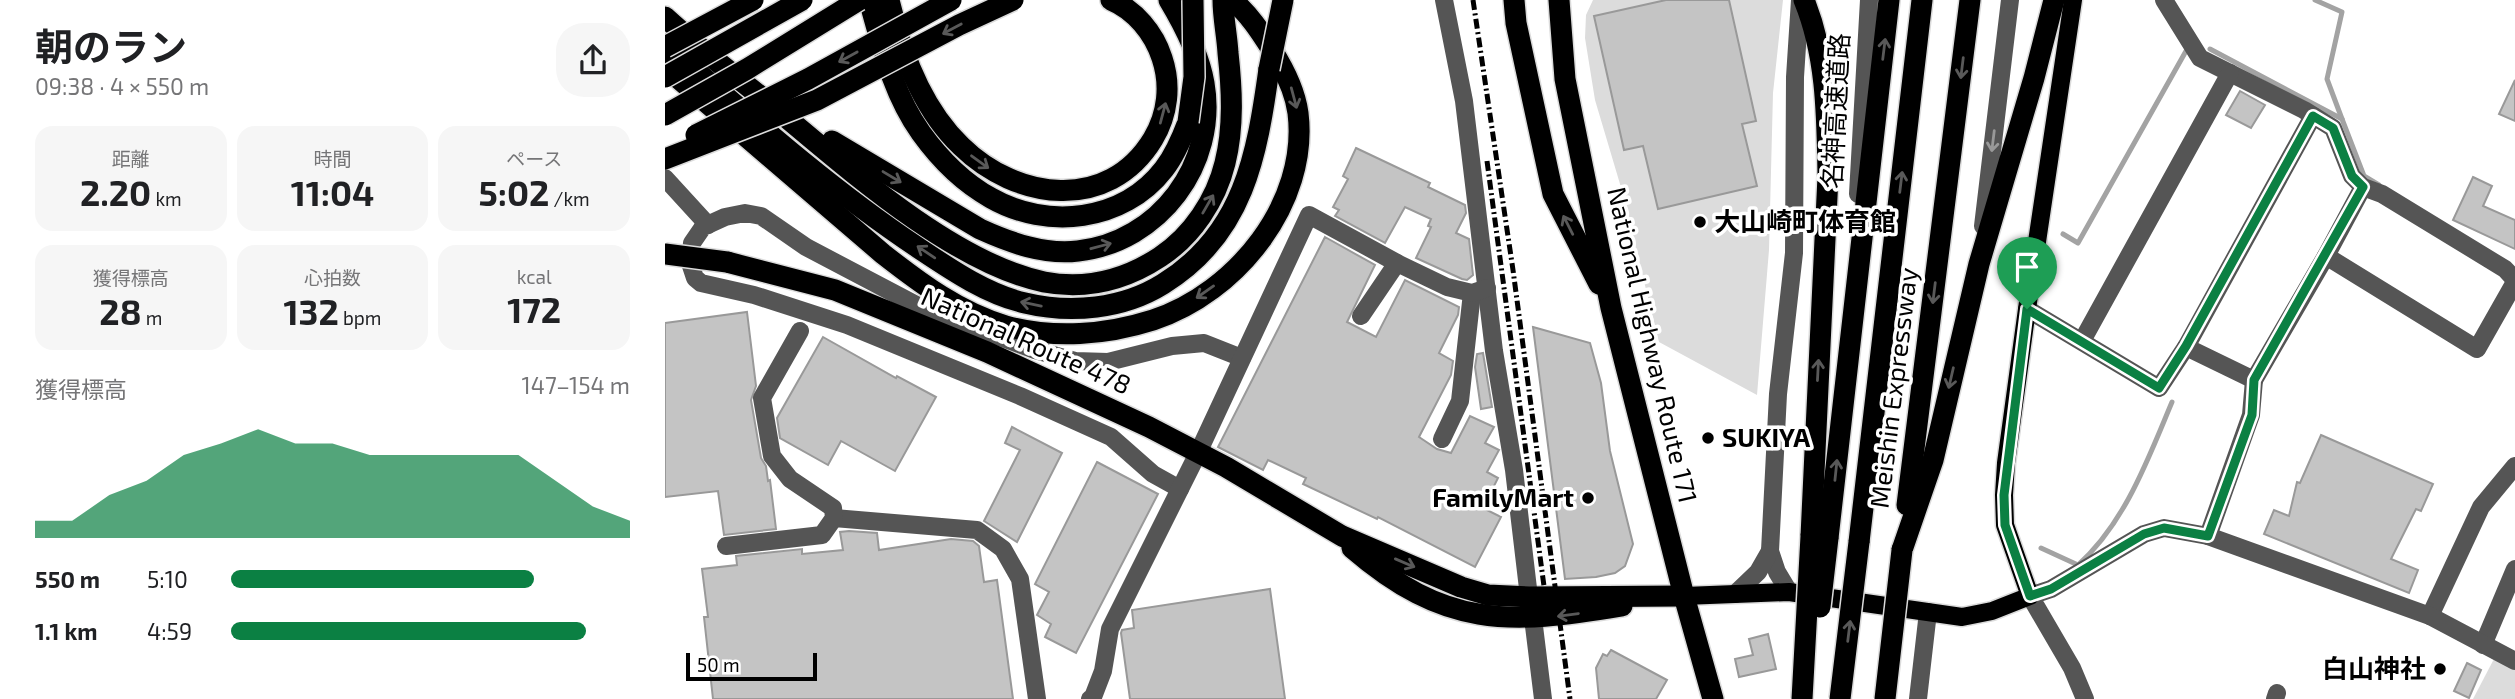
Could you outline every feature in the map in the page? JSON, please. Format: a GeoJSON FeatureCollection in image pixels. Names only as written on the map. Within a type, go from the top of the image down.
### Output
{"type":"FeatureCollection","features":[{"type":"Feature","properties":{"kind":"highway"},"geometry":{"type":"LineString","coordinates":[[753,0],[665,45],[804,163],[885,225]]}},
{"type":"Feature","properties":{"kind":"highway"},"geometry":{"type":"LineString","coordinates":[[665,77],[802,0]]}},
{"type":"Feature","properties":{"kind":"highway"},"geometry":{"type":"LineString","coordinates":[[665,115],[747,69],[859,0]]}},
{"type":"Feature","properties":{"kind":"highway"},"geometry":{"type":"LineString","coordinates":[[869,0],[902,101],[920,132],[940,157],[967,182],[991,198],[1022,212],[1068,218],[1097,213],[1122,204],[1145,189],[1165,169],[1188,122],[1194,77],[1193,0]]}},
{"type":"Feature","properties":{"kind":"highway"},"geometry":{"type":"LineString","coordinates":[[889,0],[921,91],[946,130],[975,159],[993,171],[1034,188],[1056,191],[1076,191],[1096,186],[1115,178],[1132,166],[1146,151],[1165,113],[1168,92],[1160,51],[1135,15],[1111,0]]}},
{"type":"Feature","properties":{"kind":"highway"},"geometry":{"type":"LineString","coordinates":[[665,149],[809,79],[951,0]]}},
{"type":"Feature","properties":{"kind":"highway"},"geometry":{"type":"LineString","coordinates":[[665,159],[817,100],[959,25],[1013,0]]}},
{"type":"Feature","properties":{"kind":"highway"},"geometry":{"type":"LineString","coordinates":[[770,104],[980,229],[1004,240],[1052,251],[1076,252],[1101,247],[1124,239],[1163,212],[1190,175],[1199,153],[1205,131],[1205,83],[1182,22],[1169,0]]}},
{"type":"Feature","properties":{"kind":"highway"},"geometry":{"type":"LineString","coordinates":[[665,17],[887,197],[935,231],[1001,268],[1045,282],[1066,285],[1103,282],[1144,267],[1167,253],[1186,235],[1216,191],[1230,141],[1231,84],[1223,0]]}},
{"type":"Feature","properties":{"kind":"highway"},"geometry":{"type":"LineString","coordinates":[[665,67],[919,282],[972,313],[1006,326],[1067,335],[1094,333],[1154,319],[1202,295],[1226,276],[1260,240],[1283,202],[1297,156],[1298,114],[1293,92],[1276,56],[1256,26],[1232,0]]}},
{"type":"Feature","properties":{"kind":"highway"},"geometry":{"type":"LineString","coordinates":[[754,142],[984,287],[1024,303],[1071,309],[1131,300],[1175,277],[1198,257],[1218,235],[1234,210],[1245,185],[1260,133],[1278,0]]}},
{"type":"Feature","properties":{"kind":"highway"},"geometry":{"type":"LineString","coordinates":[[1269,69],[1283,0]]}},
{"type":"Feature","properties":{"kind":"highway"},"geometry":{"type":"LineString","coordinates":[[1514,0],[1516,23],[1553,194],[1611,307]]}},
{"type":"Feature","properties":{"kind":"highway","name":"National Highway Route 171"},"geometry":{"type":"LineString","coordinates":[[1559,0],[1565,79],[1611,307],[1684,596],[1713,699]]}},
{"type":"Feature","properties":{"kind":"highway"},"geometry":{"type":"LineString","coordinates":[[1802,0],[1818,44],[1824,78],[1828,136],[1819,537],[1802,699]]}},
{"type":"Feature","properties":{"kind":"highway","name":"Meishin Expressway"},"geometry":{"type":"LineString","coordinates":[[1809,699],[1819,537],[1849,351],[1889,0]]}},
{"type":"Feature","properties":{"kind":"highway","name":"Meishin Expressway"},"geometry":{"type":"LineString","coordinates":[[1840,699],[1922,0]]}},
{"type":"Feature","properties":{"kind":"highway","name":"Meishin Expressway"},"geometry":{"type":"LineString","coordinates":[[1885,699],[1970,0]]}},
{"type":"Feature","properties":{"kind":"highway"},"geometry":{"type":"LineString","coordinates":[[1902,550],[1933,460],[1979,264],[2054,0]]}},
{"type":"Feature","properties":{"kind":"highway","name":"National Route 478"},"geometry":{"type":"LineString","coordinates":[[665,254],[727,262],[835,290],[987,352],[1149,426],[1342,536],[1461,587],[1488,594],[1528,597],[1684,596]]}},
{"type":"Feature","properties":{"kind":"highway","name":"National Route 478"},"geometry":{"type":"LineString","coordinates":[[1342,536],[1365,559],[1412,592],[1448,608],[1492,618],[1566,616],[1684,596]]}},
{"type":"Feature","properties":{"kind":"main road"},"geometry":{"type":"LineString","coordinates":[[1684,596],[1789,592],[1962,617],[1992,611],[2030,596],[2005,525],[2004,495],[2027,309],[2073,0]]}},
{"type":"Feature","properties":{"kind":"street"},"geometry":{"type":"LineString","coordinates":[[1444,0],[1464,101],[1480,291],[1495,351],[1514,470],[1528,597]]}},
{"type":"Feature","properties":{"kind":"street"},"geometry":{"type":"LineString","coordinates":[[1789,592],[1777,572],[1770,551],[1777,394],[1794,253],[1795,77],[1802,0]]}},
{"type":"Feature","properties":{"kind":"street","name":"名神高速道路"},"geometry":{"type":"LineString","coordinates":[[1849,351],[1869,0]]}},
{"type":"Feature","properties":{"kind":"street"},"geometry":{"type":"LineString","coordinates":[[1979,264],[2010,0]]}},
{"type":"Feature","properties":{"kind":"street"},"geometry":{"type":"LineString","coordinates":[[2164,0],[2200,58],[2333,128],[2352,176],[2363,187],[2382,194],[2505,269],[2515,281],[2477,349],[2326,256]]}},
{"type":"Feature","properties":{"kind":"street"},"geometry":{"type":"LineString","coordinates":[[2082,341],[2230,73]]}},
{"type":"Feature","properties":{"kind":"street"},"geometry":{"type":"LineString","coordinates":[[2027,309],[2159,388],[2186,346],[2313,116]]}},
{"type":"Feature","properties":{"kind":"street"},"geometry":{"type":"LineString","coordinates":[[665,178],[708,225]]}},
{"type":"Feature","properties":{"kind":"street"},"geometry":{"type":"LineString","coordinates":[[2208,536],[2252,415],[2254,380],[2363,187]]}},
{"type":"Feature","properties":{"kind":"street"},"geometry":{"type":"LineString","coordinates":[[1180,489],[1153,474],[1111,437],[1020,396],[848,325],[754,295],[701,283],[695,278],[690,262],[692,243],[703,227],[725,216],[745,213],[761,216],[806,247],[922,308],[1035,351],[1075,361],[1108,362],[1172,345],[1204,343],[1242,358]]}},
{"type":"Feature","properties":{"kind":"street"},"geometry":{"type":"LineString","coordinates":[[1090,699],[1103,671],[1109,629],[1198,453],[1310,215],[1447,287],[1480,291]]}},
{"type":"Feature","properties":{"kind":"street"},"geometry":{"type":"LineString","coordinates":[[1361,316],[1397,262]]}},
{"type":"Feature","properties":{"kind":"street"},"geometry":{"type":"LineString","coordinates":[[1443,439],[1460,401],[1480,291]]}},
{"type":"Feature","properties":{"kind":"street"},"geometry":{"type":"LineString","coordinates":[[726,546],[822,535],[834,519],[832,508],[790,479],[772,456],[762,398],[800,331]]}},
{"type":"Feature","properties":{"kind":"street"},"geometry":{"type":"LineString","coordinates":[[2186,346],[2254,380]]}},
{"type":"Feature","properties":{"kind":"street"},"geometry":{"type":"LineString","coordinates":[[2430,616],[2481,507],[2515,466]]}},
{"type":"Feature","properties":{"kind":"street"},"geometry":{"type":"LineString","coordinates":[[834,519],[977,530],[1003,549],[1020,579],[1037,699]]}},
{"type":"Feature","properties":{"kind":"street"},"geometry":{"type":"LineString","coordinates":[[2085,699],[2072,668],[2030,596],[2051,589],[2144,534],[2164,528],[2208,536],[2430,616],[2515,661]]}},
{"type":"Feature","properties":{"kind":"street"},"geometry":{"type":"LineString","coordinates":[[1735,594],[1758,572],[1770,551]]}},
{"type":"Feature","properties":{"kind":"street"},"geometry":{"type":"LineString","coordinates":[[2483,645],[2515,569]]}},
{"type":"Feature","properties":{"kind":"street"},"geometry":{"type":"LineString","coordinates":[[1918,699],[1928,612]]}},
{"type":"Feature","properties":{"kind":"street"},"geometry":{"type":"LineString","coordinates":[[1533,618],[1543,699]]}},
{"type":"Feature","properties":{"kind":"shaded area","name":"大山崎町体育館"},"geometry":{"type":"Polygon","coordinates":[[[1593,0],[1783,0],[1773,93],[1769,250],[1757,395],[1659,342],[1620,184],[1595,100],[1585,38],[1586,15],[1593,0]]]}},
{"type":"Feature","properties":{"kind":"shaded area"},"geometry":{"type":"Polygon","coordinates":[[[2495,657],[2515,667],[2515,699],[2473,699],[2495,657]]]}},
{"type":"Feature","properties":{"kind":"building"},"geometry":{"type":"Polygon","coordinates":[[[1666,0],[1729,0],[1756,121],[1742,124],[1757,186],[1658,209],[1643,146],[1624,150],[1594,16],[1666,0]]]}},
{"type":"Feature","properties":{"kind":"building"},"geometry":{"type":"Polygon","coordinates":[[[2515,80],[2515,121],[2499,114],[2515,80]]]}},
{"type":"Feature","properties":{"kind":"building"},"geometry":{"type":"Polygon","coordinates":[[[2240,91],[2265,105],[2251,128],[2226,115],[2240,91]]]}},
{"type":"Feature","properties":{"kind":"building"},"geometry":{"type":"Polygon","coordinates":[[[1356,148],[1430,183],[1428,187],[1465,205],[1466,213],[1456,233],[1469,239],[1473,275],[1467,280],[1462,279],[1416,258],[1431,227],[1428,226],[1431,219],[1405,207],[1385,243],[1335,216],[1339,210],[1333,207],[1348,179],[1343,176],[1356,148]]]}},
{"type":"Feature","properties":{"kind":"building"},"geometry":{"type":"Polygon","coordinates":[[[2473,177],[2492,186],[2483,206],[2515,220],[2515,249],[2453,220],[2473,177]]]}},
{"type":"Feature","properties":{"kind":"building"},"geometry":{"type":"Polygon","coordinates":[[[1325,237],[1375,265],[1347,322],[1376,337],[1405,280],[1459,307],[1458,315],[1439,353],[1453,361],[1451,375],[1419,437],[1437,449],[1451,453],[1470,416],[1494,427],[1485,443],[1499,450],[1487,472],[1498,478],[1483,508],[1501,517],[1475,567],[1378,517],[1377,519],[1303,484],[1306,478],[1268,460],[1263,470],[1218,447],[1325,237]]]}},
{"type":"Feature","properties":{"kind":"building"},"geometry":{"type":"Polygon","coordinates":[[[747,312],[756,386],[751,400],[761,458],[766,466],[768,481],[770,480],[776,529],[724,535],[718,491],[665,497],[665,323],[747,312]]]}},
{"type":"Feature","properties":{"kind":"building","name":"FamilyMart"},"geometry":{"type":"Polygon","coordinates":[[[1533,327],[1590,343],[1601,383],[1610,451],[1633,544],[1625,566],[1615,573],[1565,579],[1533,327]]]}},
{"type":"Feature","properties":{"kind":"building"},"geometry":{"type":"Polygon","coordinates":[[[823,337],[936,397],[895,471],[841,441],[828,465],[780,438],[777,418],[823,337]]]}},
{"type":"Feature","properties":{"kind":"building"},"geometry":{"type":"Polygon","coordinates":[[[1483,353],[1492,407],[1481,409],[1475,367],[1477,354],[1483,353]]]}},
{"type":"Feature","properties":{"kind":"building"},"geometry":{"type":"Polygon","coordinates":[[[1012,427],[1062,453],[1017,542],[984,521],[1020,450],[1005,443],[1012,427]]]}},
{"type":"Feature","properties":{"kind":"building"},"geometry":{"type":"Polygon","coordinates":[[[2321,435],[2433,484],[2421,511],[2416,509],[2391,559],[2418,570],[2409,593],[2264,534],[2274,510],[2289,516],[2297,482],[2300,483],[2321,435]]]}},
{"type":"Feature","properties":{"kind":"building"},"geometry":{"type":"Polygon","coordinates":[[[1097,462],[1158,494],[1076,653],[1045,637],[1051,624],[1037,615],[1049,592],[1035,584],[1097,462]]]}},
{"type":"Feature","properties":{"kind":"building"},"geometry":{"type":"Polygon","coordinates":[[[840,532],[877,533],[879,550],[951,539],[973,541],[979,546],[984,582],[997,580],[1013,699],[713,699],[702,569],[737,565],[736,556],[802,549],[802,554],[843,550],[840,532]]]}},
{"type":"Feature","properties":{"kind":"building"},"geometry":{"type":"Polygon","coordinates":[[[1270,589],[1285,699],[1130,699],[1121,633],[1122,630],[1134,628],[1132,610],[1270,589]]]}},
{"type":"Feature","properties":{"kind":"building"},"geometry":{"type":"Polygon","coordinates":[[[1768,634],[1776,669],[1739,677],[1735,659],[1753,655],[1749,639],[1768,634]]]}},
{"type":"Feature","properties":{"kind":"building"},"geometry":{"type":"Polygon","coordinates":[[[1611,650],[1667,680],[1656,699],[1599,699],[1596,668],[1603,654],[1607,656],[1611,650]]]}},
{"type":"Feature","properties":{"kind":"building"},"geometry":{"type":"Polygon","coordinates":[[[2467,663],[2481,670],[2469,698],[2454,691],[2467,663]]]}},
{"type":"Feature","properties":{"kind":"waterway"},"geometry":{"type":"LineString","coordinates":[[2315,0],[2342,12],[2327,79],[2342,119]]}},
{"type":"Feature","properties":{"kind":"waterway"},"geometry":{"type":"LineString","coordinates":[[2210,49],[2342,119],[2364,176],[2379,185]]}},
{"type":"Feature","properties":{"kind":"waterway"},"geometry":{"type":"LineString","coordinates":[[2063,234],[2078,243],[2186,51]]}},
{"type":"Feature","properties":{"kind":"waterway"},"geometry":{"type":"LineString","coordinates":[[2041,548],[2078,565],[2095,548],[2134,489],[2172,402]]}},
{"type":"Feature","properties":{"kind":"railway"},"geometry":{"type":"LineString","coordinates":[[1473,0],[1513,270],[1570,699]]}},
{"type":"Feature","properties":{"kind":"railway"},"geometry":{"type":"LineString","coordinates":[[1487,161],[1548,616]]}},
{"type":"Feature","properties":{"kind":"place","name":"大山崎町体育館"},"geometry":{"type":"Point","coordinates":[1700,222]}},
{"type":"Feature","properties":{"kind":"place","name":"SUKIYA"},"geometry":{"type":"Point","coordinates":[1708,438]}},
{"type":"Feature","properties":{"kind":"place","name":"FamilyMart"},"geometry":{"type":"Point","coordinates":[1588,498]}},
{"type":"Feature","properties":{"kind":"place","name":"白山神社"},"geometry":{"type":"Point","coordinates":[2440,669]}},
{"type":"Feature","properties":{"kind":"route"},"geometry":{"type":"LineString","coordinates":[[2313,116],[2333,128],[2352,176],[2363,187],[2254,380],[2252,415],[2208,536],[2164,528],[2144,534],[2051,589],[2030,596],[2005,525],[2004,495],[2027,309],[2159,388],[2186,346],[2313,116]]}}]}
